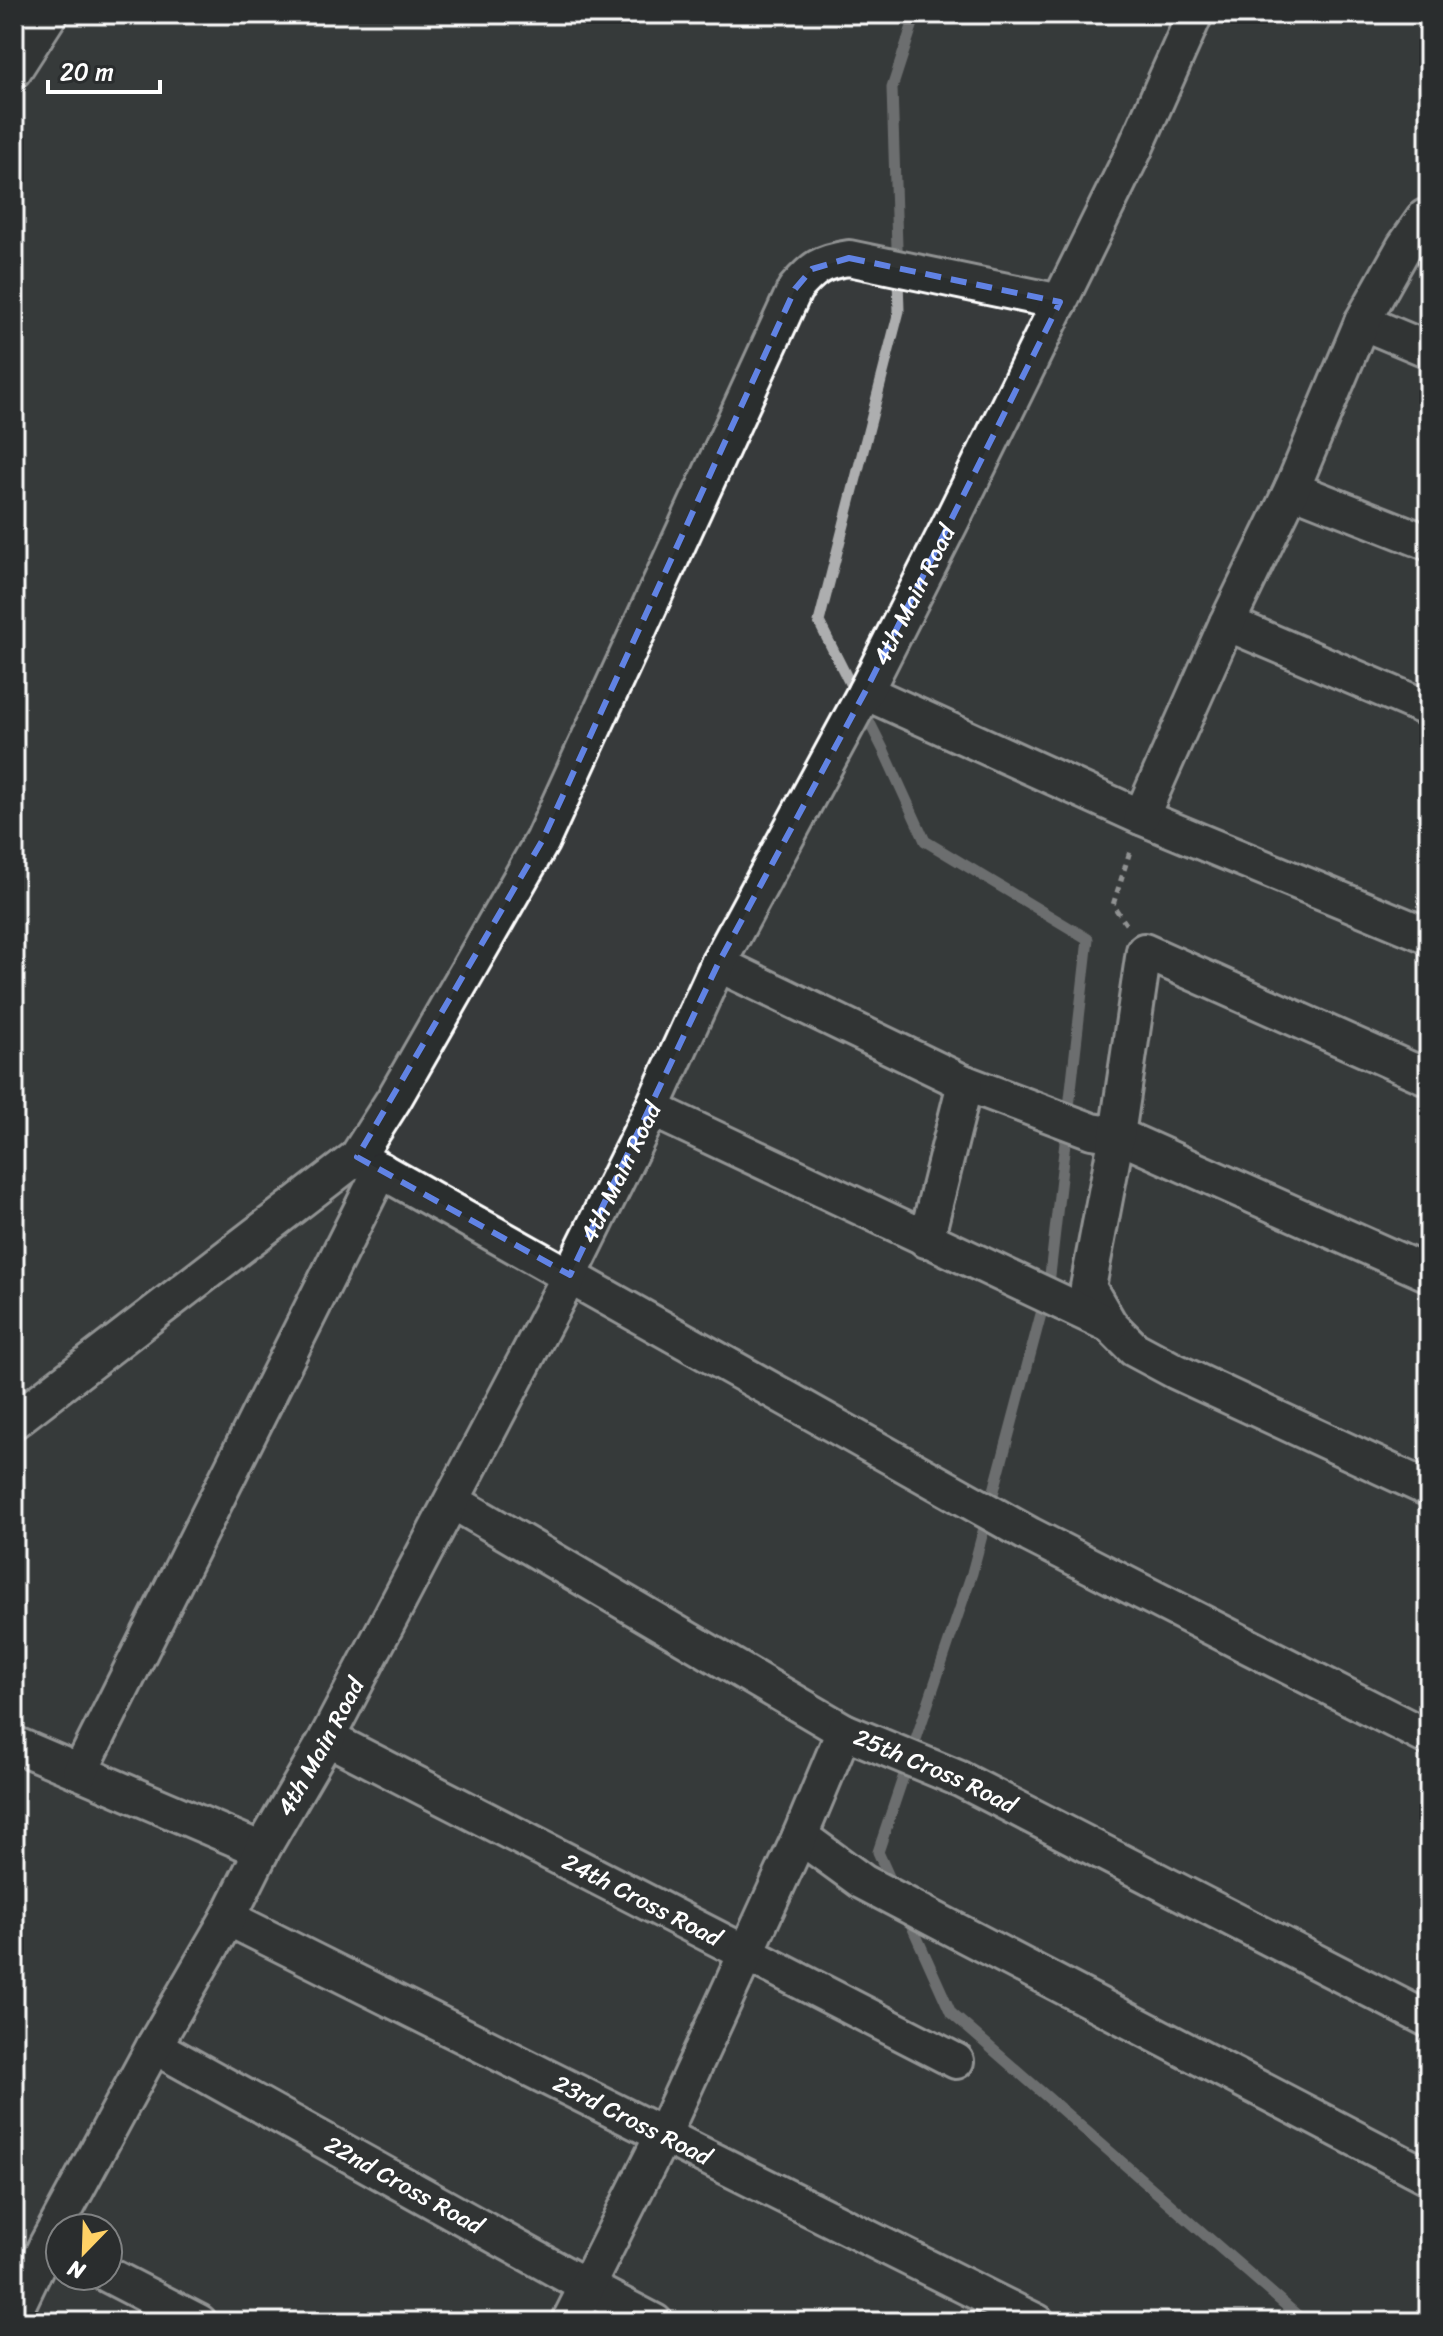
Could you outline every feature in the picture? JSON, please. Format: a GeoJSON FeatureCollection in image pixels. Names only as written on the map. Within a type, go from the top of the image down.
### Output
{"type":"FeatureCollection","features":[{"type":"Feature","properties":{"kind":"street"},"geometry":{"type":"LineString","coordinates":[[14,70],[50,14]]}},
{"type":"Feature","properties":{"kind":"street","name":"4th Main Road"},"geometry":{"type":"LineString","coordinates":[[71,2212],[154,2046],[327,1738],[570,1275],[652,1109],[718,964],[865,692],[1060,302],[1133,153],[1195,14]]}},
{"type":"Feature","properties":{"kind":"street"},"geometry":{"type":"LineString","coordinates":[[1141,817],[1227,623],[1292,489],[1362,322],[1404,247],[1425,217],[1429,216]]}},
{"type":"Feature","properties":{"kind":"street"},"geometry":{"type":"LineString","coordinates":[[80,1772],[369,1164],[394,1099],[542,841],[795,289],[812,269],[829,261],[849,258],[1060,302]]}},
{"type":"Feature","properties":{"kind":"street"},"geometry":{"type":"LineString","coordinates":[[1362,322],[1429,350]]}},
{"type":"Feature","properties":{"kind":"street"},"geometry":{"type":"LineString","coordinates":[[1292,489],[1429,543]]}},
{"type":"Feature","properties":{"kind":"street"},"geometry":{"type":"LineString","coordinates":[[1227,623],[1429,709]]}},
{"type":"Feature","properties":{"kind":"street"},"geometry":{"type":"LineString","coordinates":[[865,692],[1141,817],[1429,936]]}},
{"type":"Feature","properties":{"kind":"street"},"geometry":{"type":"LineString","coordinates":[[1096,1318],[1088,1287],[1104,1133],[1144,951],[1429,1078]]}},
{"type":"Feature","properties":{"kind":"street"},"geometry":{"type":"LineString","coordinates":[[718,964],[965,1083],[1041,1113],[1104,1133],[1429,1274]]}},
{"type":"Feature","properties":{"kind":"street"},"geometry":{"type":"LineString","coordinates":[[926,1240],[965,1083]]}},
{"type":"Feature","properties":{"kind":"street"},"geometry":{"type":"LineString","coordinates":[[652,1109],[1096,1318],[1134,1349],[1175,1371],[1429,1489]]}},
{"type":"Feature","properties":{"kind":"street"},"geometry":{"type":"LineString","coordinates":[[369,1164],[1030,1535],[1429,1738]]}},
{"type":"Feature","properties":{"kind":"street"},"geometry":{"type":"LineString","coordinates":[[14,1421],[369,1164]]}},
{"type":"Feature","properties":{"kind":"street","name":"25th Cross Road"},"geometry":{"type":"LineString","coordinates":[[452,1501],[859,1737],[960,1779],[1429,2020]]}},
{"type":"Feature","properties":{"kind":"street"},"geometry":{"type":"LineString","coordinates":[[569,2322],[662,2137],[800,1836],[859,1737]]}},
{"type":"Feature","properties":{"kind":"street","name":"24th Cross Road"},"geometry":{"type":"LineString","coordinates":[[327,1738],[956,2061]]}},
{"type":"Feature","properties":{"kind":"street"},"geometry":{"type":"LineString","coordinates":[[14,1744],[262,1850]]}},
{"type":"Feature","properties":{"kind":"street"},"geometry":{"type":"LineString","coordinates":[[800,1836],[863,1882],[1429,2177]]}},
{"type":"Feature","properties":{"kind":"street","name":"23rd Cross Road"},"geometry":{"type":"LineString","coordinates":[[228,1918],[1037,2322]]}},
{"type":"Feature","properties":{"kind":"street","name":"22nd Cross Road"},"geometry":{"type":"LineString","coordinates":[[154,2046],[655,2322]]}},
{"type":"Feature","properties":{"kind":"street","name":"4th Main Road"},"geometry":{"type":"LineString","coordinates":[[14,2313],[44,2264]]}},
{"type":"Feature","properties":{"kind":"street"},"geometry":{"type":"LineString","coordinates":[[124,2283],[199,2322]]}},
{"type":"Feature","properties":{"kind":"path"},"geometry":{"type":"LineString","coordinates":[[1113,905],[1141,817]]}},
{"type":"Feature","properties":{"kind":"highlighted area"},"geometry":{"type":"Polygon","coordinates":[[[849,258],[1060,302],[865,692],[718,964],[570,1275],[357,1157],[542,841],[795,289],[812,269],[849,258]]]}},
{"type":"Feature","properties":{"kind":"waterway"},"geometry":{"type":"LineString","coordinates":[[895,1890],[878,1852],[972,1573],[1049,1284],[1088,939],[925,841],[819,622],[899,311],[892,88],[916,14]]}},
{"type":"Feature","properties":{"kind":"waterway"},"geometry":{"type":"LineString","coordinates":[[906,1913],[951,2013],[1305,2322]]}}]}
